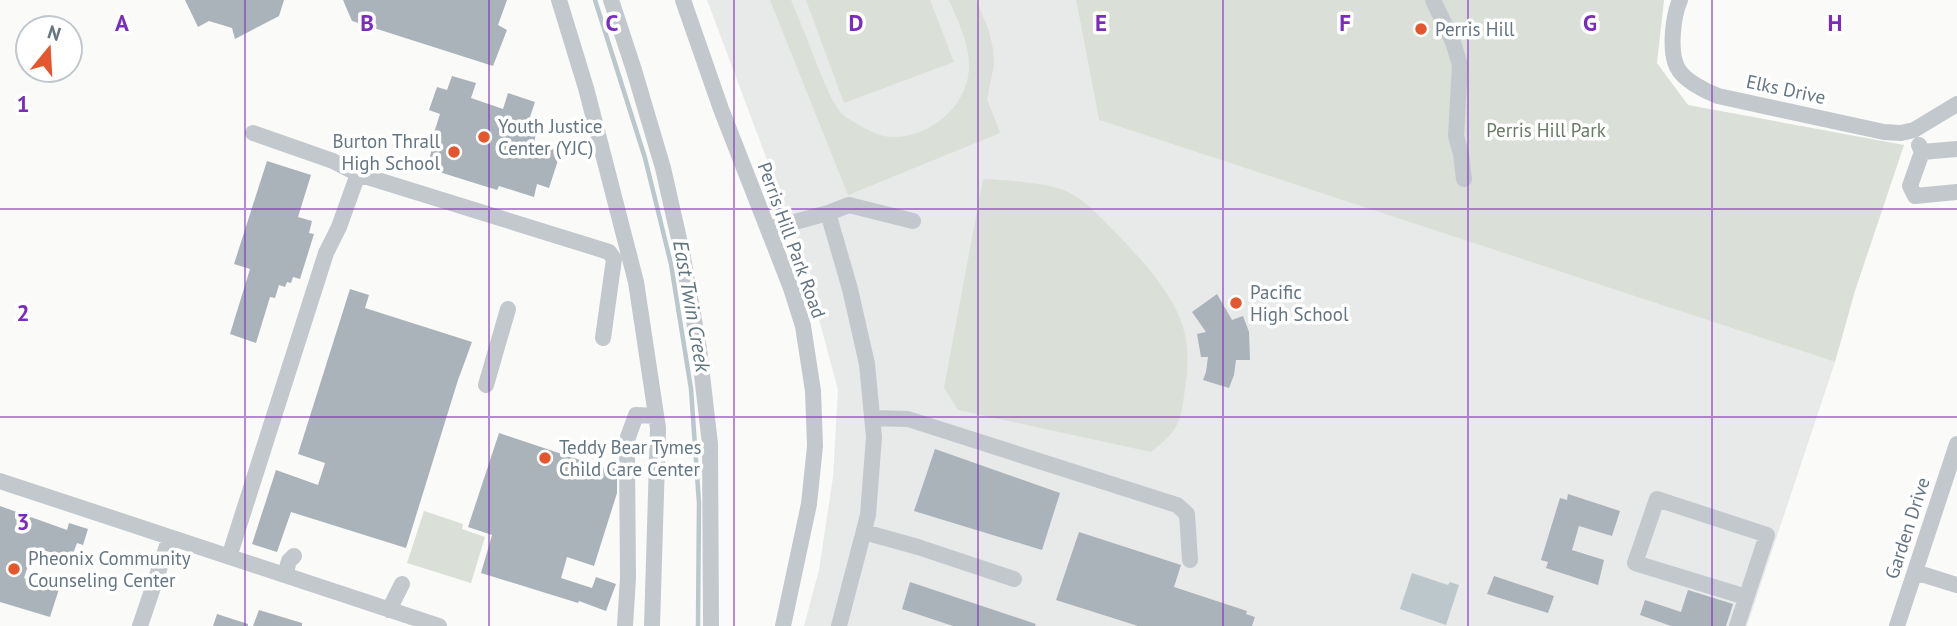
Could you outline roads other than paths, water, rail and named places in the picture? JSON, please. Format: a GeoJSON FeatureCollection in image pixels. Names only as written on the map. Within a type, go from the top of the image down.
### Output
{"type":"FeatureCollection","features":[{"type":"Feature","properties":{"kind":"street"},"geometry":{"type":"LineString","coordinates":[[559,0],[586,88],[636,282],[658,428],[652,626]]}},
{"type":"Feature","properties":{"kind":"street"},"geometry":{"type":"LineString","coordinates":[[611,0],[663,169],[682,252],[699,349],[710,444],[711,626]]}},
{"type":"Feature","properties":{"kind":"street","name":"Perris Hill Park Road"},"geometry":{"type":"LineString","coordinates":[[683,0],[721,109],[792,288],[803,326],[813,391],[815,446],[809,504],[783,626]]}},
{"type":"Feature","properties":{"kind":"street"},"geometry":{"type":"LineString","coordinates":[[1433,0],[1453,42],[1460,65],[1456,136],[1464,179]]}},
{"type":"Feature","properties":{"kind":"street","name":"Elks Drive"},"geometry":{"type":"LineString","coordinates":[[1680,0],[1672,42],[1677,68],[1699,89],[1718,96],[1901,134],[1913,130],[1957,104]]}},
{"type":"Feature","properties":{"kind":"street"},"geometry":{"type":"LineString","coordinates":[[1913,130],[1922,152],[1910,186],[1915,196],[1957,192]]}},
{"type":"Feature","properties":{"kind":"street"},"geometry":{"type":"LineString","coordinates":[[253,133],[333,160],[358,174],[609,252],[614,259],[603,338]]}},
{"type":"Feature","properties":{"kind":"street"},"geometry":{"type":"LineString","coordinates":[[1922,152],[1957,149]]}},
{"type":"Feature","properties":{"kind":"street"},"geometry":{"type":"LineString","coordinates":[[229,557],[326,253],[339,227],[358,174]]}},
{"type":"Feature","properties":{"kind":"street"},"geometry":{"type":"LineString","coordinates":[[768,229],[849,205],[914,220]]}},
{"type":"Feature","properties":{"kind":"street"},"geometry":{"type":"LineString","coordinates":[[828,213],[850,289],[867,364],[874,437],[868,515],[839,626]]}},
{"type":"Feature","properties":{"kind":"street"},"geometry":{"type":"LineString","coordinates":[[486,385],[508,309]]}},
{"type":"Feature","properties":{"kind":"street"},"geometry":{"type":"LineString","coordinates":[[625,626],[628,578],[628,437],[636,415],[656,416]]}},
{"type":"Feature","properties":{"kind":"street"},"geometry":{"type":"LineString","coordinates":[[872,418],[908,419],[1177,505],[1187,514],[1189,560]]}},
{"type":"Feature","properties":{"kind":"street","name":"Garden Drive"},"geometry":{"type":"LineString","coordinates":[[1897,626],[1957,444]]}},
{"type":"Feature","properties":{"kind":"street"},"geometry":{"type":"LineString","coordinates":[[0,481],[439,626]]}},
{"type":"Feature","properties":{"kind":"street"},"geometry":{"type":"LineString","coordinates":[[1737,626],[1767,535],[1657,499],[1635,563],[1746,597]]}},
{"type":"Feature","properties":{"kind":"street"},"geometry":{"type":"LineString","coordinates":[[864,531],[1014,579]]}},
{"type":"Feature","properties":{"kind":"street"},"geometry":{"type":"LineString","coordinates":[[140,626],[170,537]]}},
{"type":"Feature","properties":{"kind":"street"},"geometry":{"type":"LineString","coordinates":[[285,575],[289,561],[294,556]]}},
{"type":"Feature","properties":{"kind":"street"},"geometry":{"type":"LineString","coordinates":[[628,578],[654,568]]}},
{"type":"Feature","properties":{"kind":"street"},"geometry":{"type":"LineString","coordinates":[[1915,572],[1957,585]]}},
{"type":"Feature","properties":{"kind":"street"},"geometry":{"type":"LineString","coordinates":[[389,610],[402,584]]}},
{"type":"Feature","properties":{"kind":"waterway","name":"East Twin Creek"},"geometry":{"type":"LineString","coordinates":[[595,0],[645,158],[671,264],[691,389],[699,503],[698,626]]}},
{"type":"Feature","properties":{"kind":"place","name":"Perris Hill"},"geometry":{"type":"Point","coordinates":[1421,29]}},
{"type":"Feature","properties":{"kind":"place","name":"Youth Justice Center (YJC)"},"geometry":{"type":"Point","coordinates":[484,137]}},
{"type":"Feature","properties":{"kind":"place","name":"Burton Thrall High School"},"geometry":{"type":"Point","coordinates":[454,152]}},
{"type":"Feature","properties":{"kind":"place","name":"Pacific High School"},"geometry":{"type":"Point","coordinates":[1236,303]}},
{"type":"Feature","properties":{"kind":"place","name":"Teddy Bear Tymes Child Care Center"},"geometry":{"type":"Point","coordinates":[545,458]}},
{"type":"Feature","properties":{"kind":"place","name":"Pheonix Community Counseling Center"},"geometry":{"type":"Point","coordinates":[14,569]}},
{"type":"Feature","properties":{"kind":"park label","name":"Perris Hill Park"},"geometry":{"type":"Point","coordinates":[1546,130]}}]}
